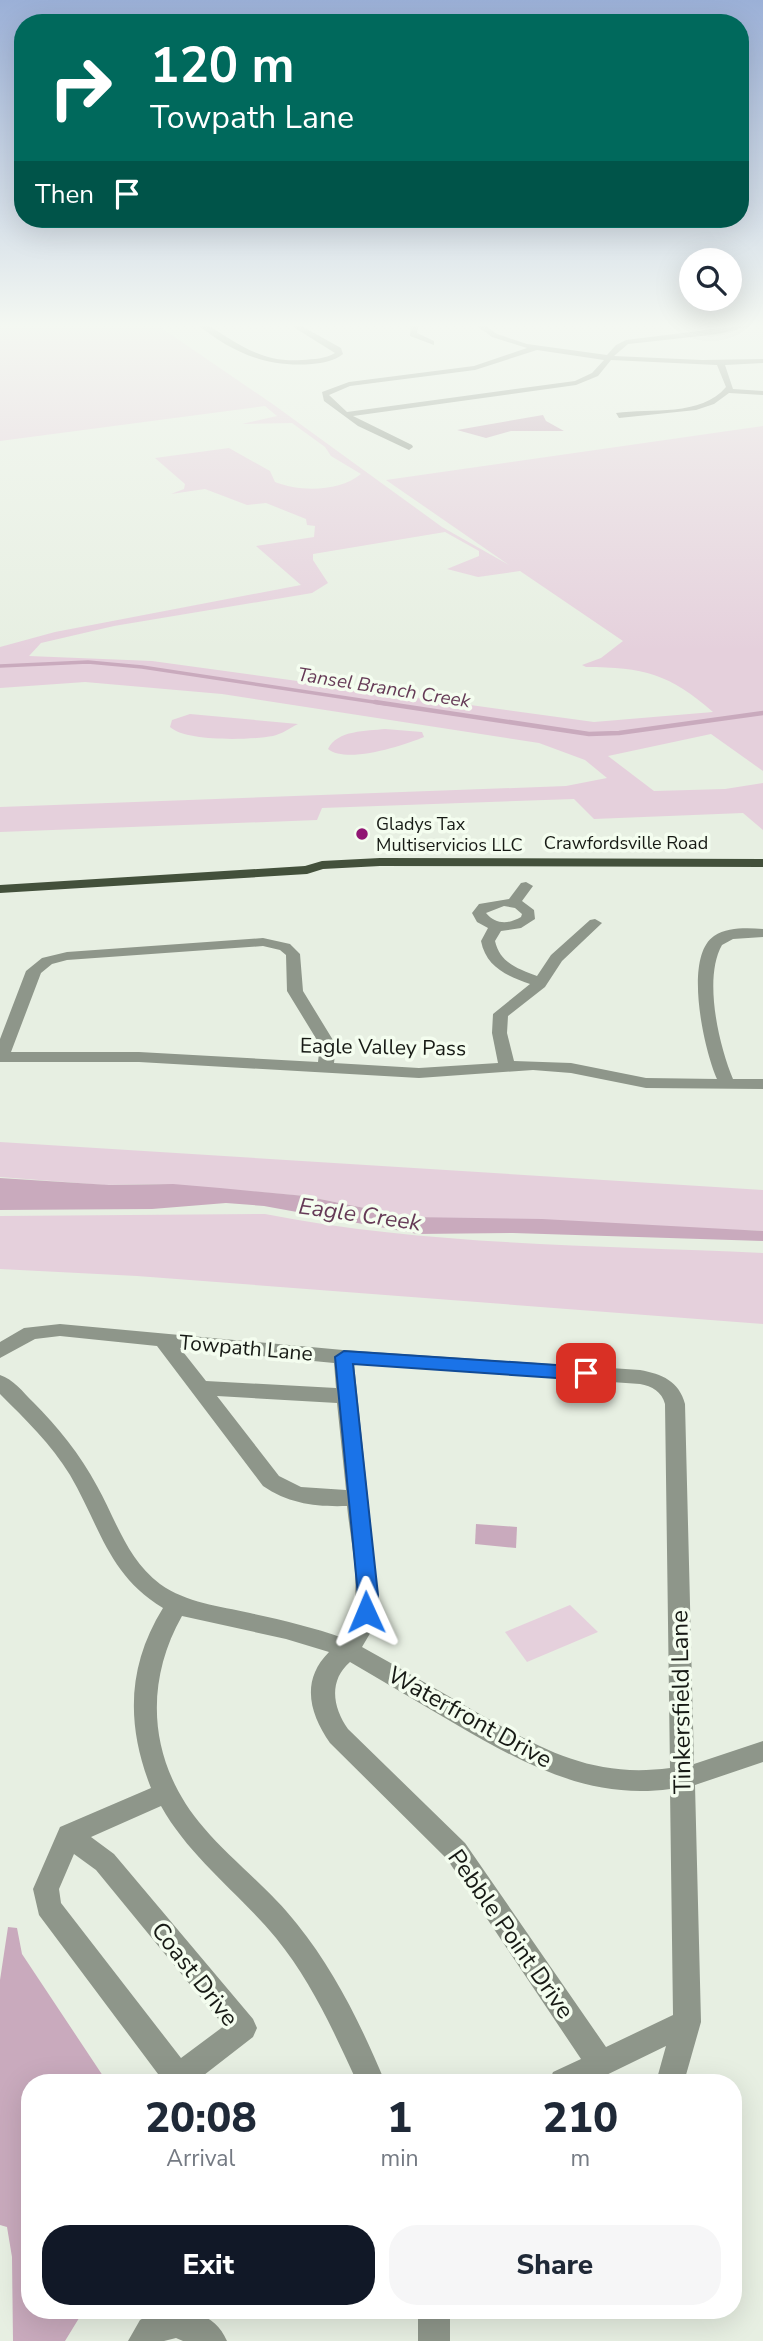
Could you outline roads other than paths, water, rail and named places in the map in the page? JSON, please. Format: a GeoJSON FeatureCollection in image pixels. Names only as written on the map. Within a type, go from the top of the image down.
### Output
{"type":"FeatureCollection","features":[{"type":"Feature","properties":{"kind":"main road","name":"Crawfordsville Road"},"geometry":{"type":"LineString","coordinates":[[0,877],[309,862],[321,865],[447,861],[763,863]]}},
{"type":"Feature","properties":{"kind":"main road","name":"Crawfordsville Road"},"geometry":{"type":"LineString","coordinates":[[0,889],[307,870],[321,865]]}},
{"type":"Feature","properties":{"kind":"street"},"geometry":{"type":"LineString","coordinates":[[381,432],[409,447]]}},
{"type":"Feature","properties":{"kind":"street"},"geometry":{"type":"LineString","coordinates":[[513,903],[526,886]]}},
{"type":"Feature","properties":{"kind":"street"},"geometry":{"type":"LineString","coordinates":[[513,903],[527,910],[528,919],[516,926],[497,926],[482,920],[480,911],[491,904],[513,903]]}},
{"type":"Feature","properties":{"kind":"street"},"geometry":{"type":"LineString","coordinates":[[507,1067],[498,1020],[505,1009],[541,983],[556,958],[595,923]]}},
{"type":"Feature","properties":{"kind":"street"},"geometry":{"type":"LineString","coordinates":[[497,926],[488,941],[493,957],[512,972],[541,983]]}},
{"type":"Feature","properties":{"kind":"street"},"geometry":{"type":"LineString","coordinates":[[727,1083],[717,1057],[709,1021],[706,996],[711,955],[714,943],[723,937],[763,933]]}},
{"type":"Feature","properties":{"kind":"street"},"geometry":{"type":"LineString","coordinates":[[0,1057],[34,971],[40,965],[63,956],[263,942],[289,950],[293,956],[295,991],[328,1045],[325,1068]]}},
{"type":"Feature","properties":{"kind":"street","name":"Eagle Valley Pass"},"geometry":{"type":"LineString","coordinates":[[0,1057],[139,1057],[419,1073],[533,1065],[564,1067],[646,1083],[763,1084]]}},
{"type":"Feature","properties":{"kind":"street","name":"Towpath Lane"},"geometry":{"type":"LineString","coordinates":[[0,1351],[31,1333],[50,1329],[344,1357],[640,1377],[664,1385]]}},
{"type":"Feature","properties":{"kind":"street"},"geometry":{"type":"LineString","coordinates":[[163,1340],[271,1481],[285,1492],[330,1499],[358,1497]]}},
{"type":"Feature","properties":{"kind":"street","name":"Pebble Point Drive"},"geometry":{"type":"LineString","coordinates":[[344,1357],[368,1604],[363,1625],[348,1650],[334,1662],[323,1687],[324,1712],[333,1729],[456,1852],[601,2064]]}},
{"type":"Feature","properties":{"kind":"street","name":"Waterfront Drive"},"geometry":{"type":"LineString","coordinates":[[0,1382],[38,1418],[65,1451],[88,1487],[111,1541],[123,1561],[147,1586],[176,1605],[322,1639],[348,1650],[516,1747],[563,1768],[617,1779],[683,1778],[718,1770],[763,1751]]}},
{"type":"Feature","properties":{"kind":"street","name":"Tinkersfield Lane"},"geometry":{"type":"LineString","coordinates":[[664,1385],[673,1395],[675,1404],[687,2022]]}},
{"type":"Feature","properties":{"kind":"street"},"geometry":{"type":"LineString","coordinates":[[200,1388],[348,1396]]}},
{"type":"Feature","properties":{"kind":"street"},"geometry":{"type":"LineString","coordinates":[[176,1605],[153,1651],[144,1702],[150,1754],[165,1793],[196,1837],[262,1903],[306,1956],[335,2007],[366,2074]]}},
{"type":"Feature","properties":{"kind":"street"},"geometry":{"type":"LineString","coordinates":[[69,1835],[165,1793]]}},
{"type":"Feature","properties":{"kind":"street","name":"Coast Drive"},"geometry":{"type":"LineString","coordinates":[[175,2074],[48,1907],[46,1889],[69,1835],[105,1862],[243,2028],[183,2074]]}},
{"type":"Feature","properties":{"kind":"street"},"geometry":{"type":"LineString","coordinates":[[580,2074],[687,2022]]}},
{"type":"Feature","properties":{"kind":"street"},"geometry":{"type":"LineString","coordinates":[[672,2074],[687,2022]]}},
{"type":"Feature","properties":{"kind":"street"},"geometry":{"type":"LineString","coordinates":[[434,2319],[434,2341]]}},
{"type":"Feature","properties":{"kind":"street"},"geometry":{"type":"LineString","coordinates":[[144,2341],[156,2326],[178,2321],[211,2341]]}},
{"type":"Feature","properties":{"kind":"water"},"geometry":{"type":"Polygon","coordinates":[[[465,432],[507,432],[486,438],[465,432]]]}},
{"type":"Feature","properties":{"kind":"water","name":"Eagle Creek"},"geometry":{"type":"Polygon","coordinates":[[[0,1178],[109,1185],[173,1184],[305,1196],[409,1217],[542,1219],[763,1231],[763,1241],[513,1233],[418,1234],[264,1206],[226,1203],[152,1209],[0,1210],[0,1178]]]}},
{"type":"Feature","properties":{"kind":"water"},"geometry":{"type":"Polygon","coordinates":[[[476,1524],[517,1527],[516,1548],[475,1544],[476,1524]]]}},
{"type":"Feature","properties":{"kind":"water"},"geometry":{"type":"Polygon","coordinates":[[[8,1927],[17,1928],[22,1954],[102,2074],[21,2074],[21,2319],[78,2319],[65,2341],[13,2341],[12,2257],[7,2227],[0,2225],[0,1980],[8,1927]]]}},
{"type":"Feature","properties":{"kind":"waterway","name":"Tansel Branch Creek"},"geometry":{"type":"LineString","coordinates":[[0,666],[88,662],[142,667],[387,704]]}},
{"type":"Feature","properties":{"kind":"waterway","name":"Tansel Branch Creek"},"geometry":{"type":"LineString","coordinates":[[375,702],[589,734],[619,733],[763,713]]}},
{"type":"Feature","properties":{"kind":"place","name":"Gladys Tax Multiservicios LLC"},"geometry":{"type":"Point","coordinates":[362,834]}}]}
